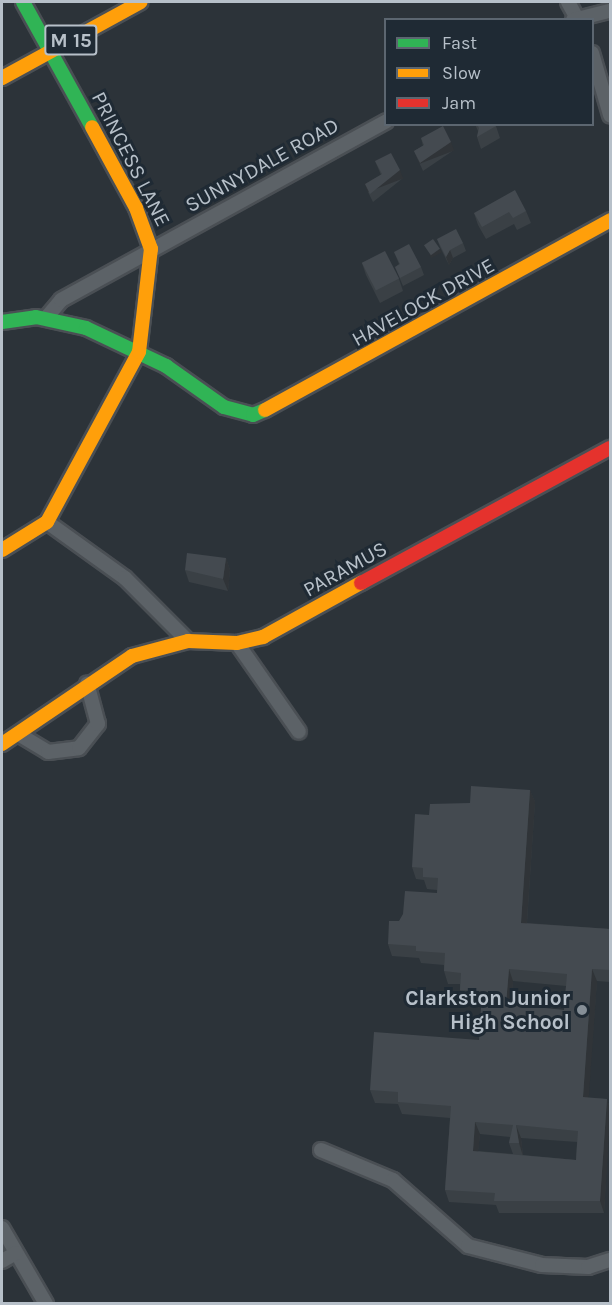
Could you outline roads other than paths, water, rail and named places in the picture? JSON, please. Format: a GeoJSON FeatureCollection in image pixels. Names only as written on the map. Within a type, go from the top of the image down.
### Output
{"type":"FeatureCollection","features":[{"type":"Feature","properties":{"kind":"street","name":"PRINCESS LANE"},"geometry":{"type":"LineString","coordinates":[[2,550],[47,522],[139,352],[151,249],[136,208],[23,2]]}},
{"type":"Feature","properties":{"kind":"street","name":"M 15"},"geometry":{"type":"LineString","coordinates":[[2,78],[141,2]]}},
{"type":"Feature","properties":{"kind":"street"},"geometry":{"type":"LineString","coordinates":[[568,2],[576,18]]}},
{"type":"Feature","properties":{"kind":"street"},"geometry":{"type":"LineString","coordinates":[[580,18],[610,11]]}},
{"type":"Feature","properties":{"kind":"street"},"geometry":{"type":"LineString","coordinates":[[594,60],[610,115]]}},
{"type":"Feature","properties":{"kind":"street","name":"SUNNYDALE ROAD"},"geometry":{"type":"LineString","coordinates":[[46,318],[61,300],[384,123]]}},
{"type":"Feature","properties":{"kind":"street","name":"HAVELOCK DRIVE"},"geometry":{"type":"LineString","coordinates":[[139,352],[225,407],[253,414],[299,396],[610,220]]}},
{"type":"Feature","properties":{"kind":"street"},"geometry":{"type":"LineString","coordinates":[[2,322],[46,318],[86,328],[139,352]]}},
{"type":"Feature","properties":{"kind":"street","name":"PARAMUS"},"geometry":{"type":"LineString","coordinates":[[2,744],[20,735],[87,683],[132,656],[188,641],[237,643],[279,629],[610,448]]}},
{"type":"Feature","properties":{"kind":"street"},"geometry":{"type":"LineString","coordinates":[[47,522],[125,579],[188,641]]}},
{"type":"Feature","properties":{"kind":"street"},"geometry":{"type":"LineString","coordinates":[[237,643],[300,732]]}},
{"type":"Feature","properties":{"kind":"street"},"geometry":{"type":"LineString","coordinates":[[20,735],[48,752],[79,748],[98,724],[87,683]]}},
{"type":"Feature","properties":{"kind":"street"},"geometry":{"type":"LineString","coordinates":[[321,1150],[393,1180],[468,1246],[542,1265],[588,1267],[610,1260]]}},
{"type":"Feature","properties":{"kind":"street"},"geometry":{"type":"LineString","coordinates":[[2,1228],[45,1304]]}},
{"type":"Feature","properties":{"kind":"street"},"geometry":{"type":"LineString","coordinates":[[2,1261],[16,1252]]}},
{"type":"Feature","properties":{"kind":"place","name":"Clarkston Junior High School"},"geometry":{"type":"Point","coordinates":[582,1010]}}]}
